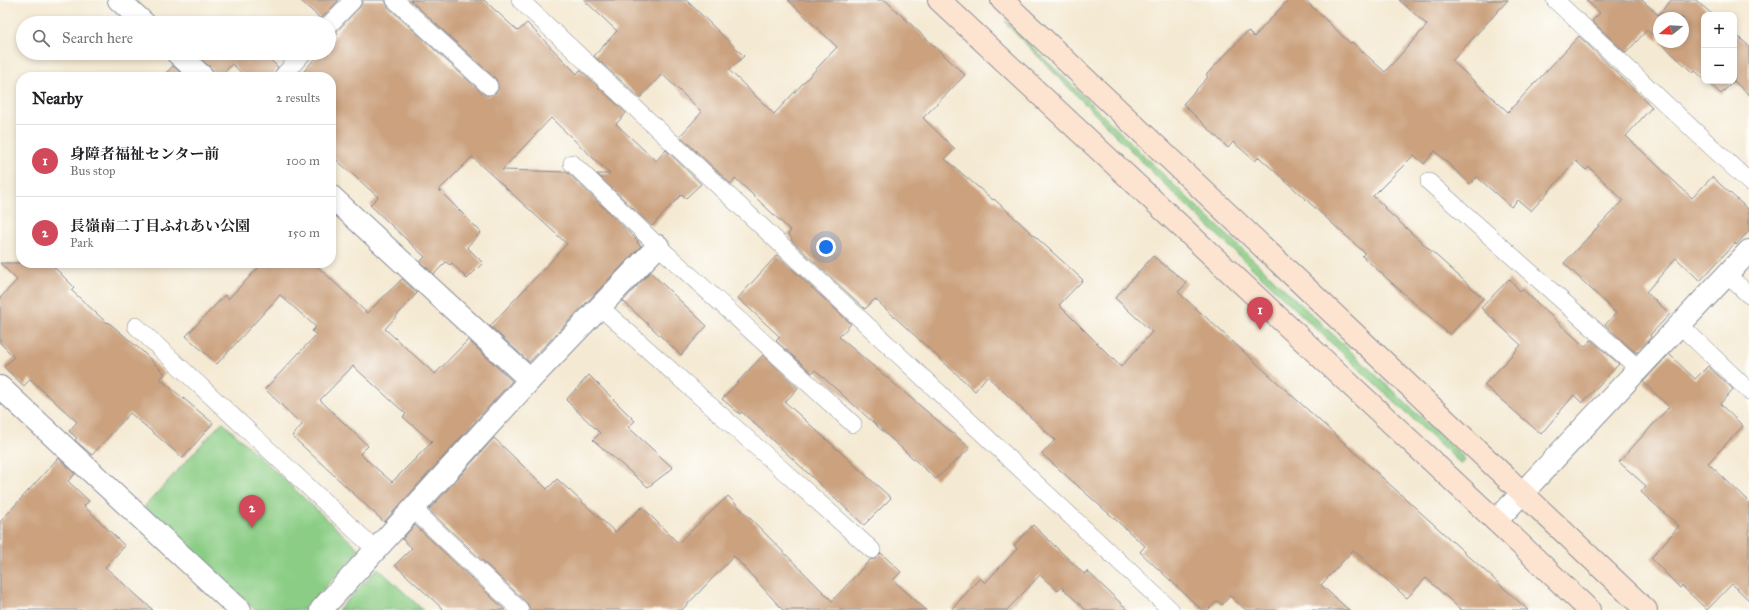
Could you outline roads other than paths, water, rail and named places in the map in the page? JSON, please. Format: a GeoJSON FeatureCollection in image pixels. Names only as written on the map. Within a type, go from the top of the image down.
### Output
{"type":"FeatureCollection","features":[{"type":"Feature","properties":{"kind":"street"},"geometry":{"type":"LineString","coordinates":[[119,0],[136,16]]}},
{"type":"Feature","properties":{"kind":"street"},"geometry":{"type":"LineString","coordinates":[[940,0],[1589,610]]}},
{"type":"Feature","properties":{"kind":"street"},"geometry":{"type":"LineString","coordinates":[[1002,0],[1646,610]]}},
{"type":"Feature","properties":{"kind":"street"},"geometry":{"type":"LineString","coordinates":[[185,60],[198,72]]}},
{"type":"Feature","properties":{"kind":"street"},"geometry":{"type":"LineString","coordinates":[[336,201],[530,380]]}},
{"type":"Feature","properties":{"kind":"street"},"geometry":{"type":"LineString","coordinates":[[321,610],[530,380],[658,246]]}},
{"type":"Feature","properties":{"kind":"street"},"geometry":{"type":"LineString","coordinates":[[1496,521],[1749,251]]}},
{"type":"Feature","properties":{"kind":"street"},"geometry":{"type":"LineString","coordinates":[[0,387],[240,610]]}},
{"type":"Feature","properties":{"kind":"lane"},"geometry":{"type":"LineString","coordinates":[[336,18],[353,0]]}},
{"type":"Feature","properties":{"kind":"lane"},"geometry":{"type":"LineString","coordinates":[[395,0],[489,86]]}},
{"type":"Feature","properties":{"kind":"lane"},"geometry":{"type":"LineString","coordinates":[[520,0],[1171,610]]}},
{"type":"Feature","properties":{"kind":"lane"},"geometry":{"type":"LineString","coordinates":[[1555,0],[1749,182]]}},
{"type":"Feature","properties":{"kind":"lane"},"geometry":{"type":"LineString","coordinates":[[286,72],[297,60]]}},
{"type":"Feature","properties":{"kind":"lane"},"geometry":{"type":"LineString","coordinates":[[572,163],[658,246],[853,424]]}},
{"type":"Feature","properties":{"kind":"lane"},"geometry":{"type":"LineString","coordinates":[[1429,182],[1639,369]]}},
{"type":"Feature","properties":{"kind":"lane"},"geometry":{"type":"LineString","coordinates":[[1727,275],[1749,295]]}},
{"type":"Feature","properties":{"kind":"lane"},"geometry":{"type":"LineString","coordinates":[[600,307],[872,550]]}},
{"type":"Feature","properties":{"kind":"lane"},"geometry":{"type":"LineString","coordinates":[[1680,325],[1749,391]]}},
{"type":"Feature","properties":{"kind":"lane"},"geometry":{"type":"LineString","coordinates":[[136,326],[376,550]]}},
{"type":"Feature","properties":{"kind":"lane"},"geometry":{"type":"LineString","coordinates":[[413,509],[520,610]]}},
{"type":"Feature","properties":{"kind":"place","name":"身障者福祉センター前"},"geometry":{"type":"Point","coordinates":[1260,330]}},
{"type":"Feature","properties":{"kind":"place","name":"長嶺南二丁目ふれあい公園"},"geometry":{"type":"Point","coordinates":[252,528]}}]}
